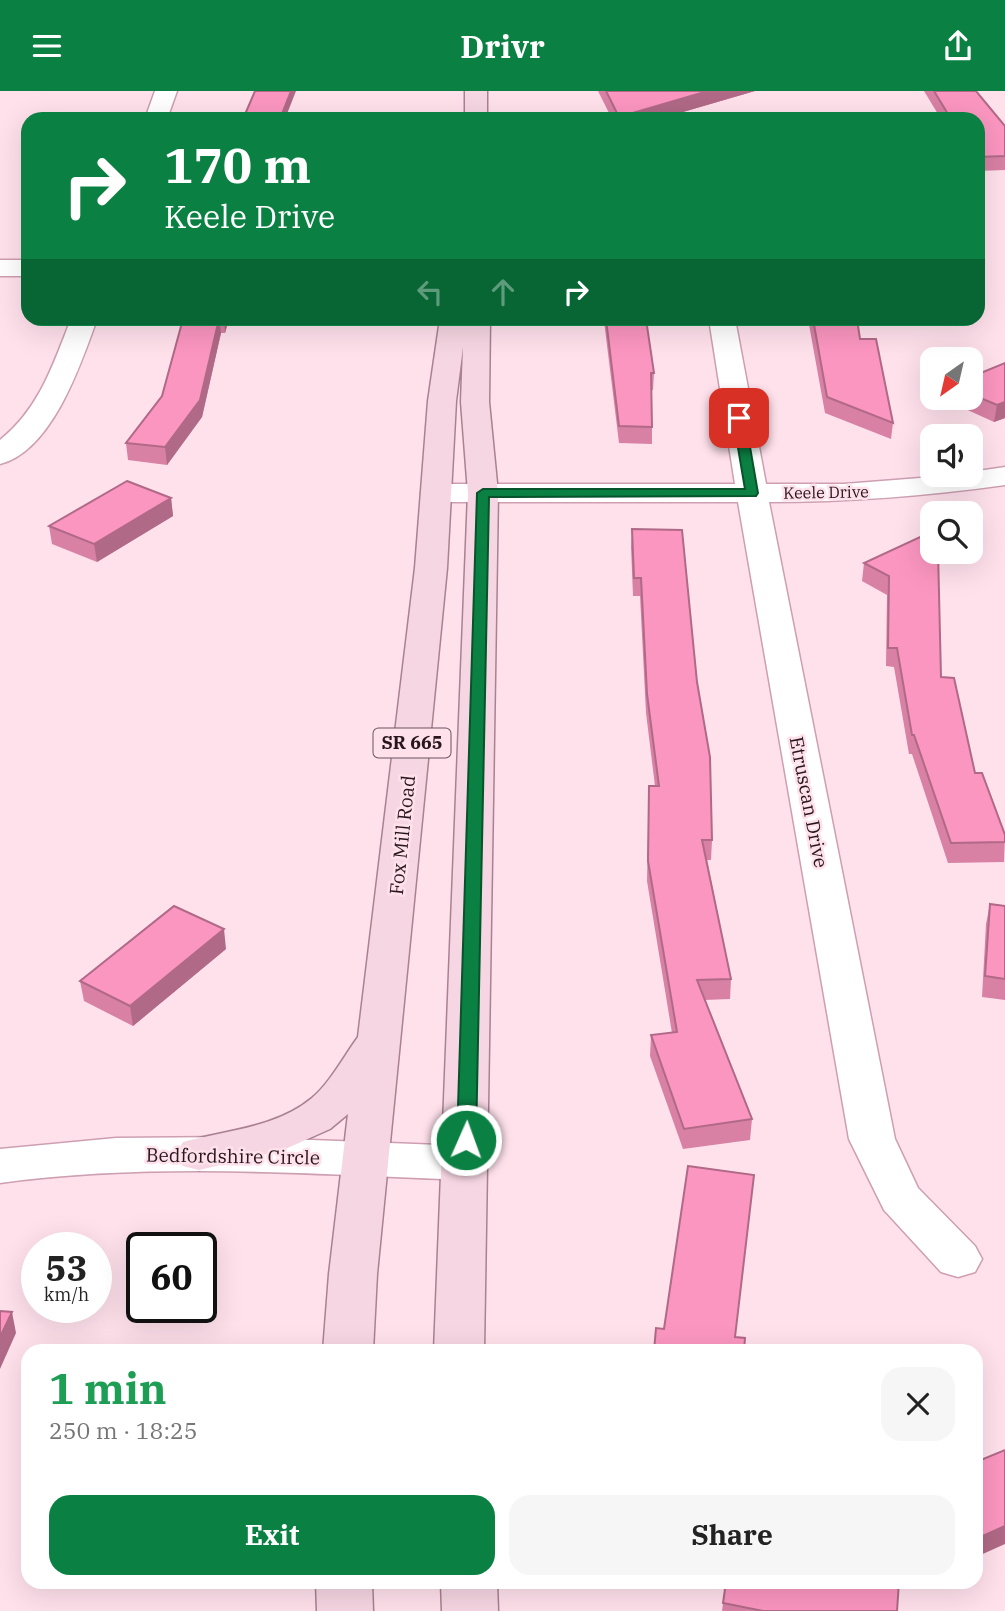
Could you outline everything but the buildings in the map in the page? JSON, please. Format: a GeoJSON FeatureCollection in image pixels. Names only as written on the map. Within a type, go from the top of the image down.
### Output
{"type":"FeatureCollection","features":[{"type":"Feature","properties":{"kind":"main road"},"geometry":{"type":"LineString","coordinates":[[476,91],[476,112]]}},
{"type":"Feature","properties":{"kind":"main road","name":"Fox Mill Road"},"geometry":{"type":"LineString","coordinates":[[348,1344],[365,1160],[431,568],[442,401],[452,326]]}},
{"type":"Feature","properties":{"kind":"main road","name":"SR 665"},"geometry":{"type":"LineString","coordinates":[[459,1344],[483,493],[475,402],[477,326]]}},
{"type":"Feature","properties":{"kind":"main road"},"geometry":{"type":"LineString","coordinates":[[199,1154],[287,1133],[318,1117],[329,1108],[380,1037]]}},
{"type":"Feature","properties":{"kind":"main road"},"geometry":{"type":"LineString","coordinates":[[344,1589],[345,1611]]}},
{"type":"Feature","properties":{"kind":"main road"},"geometry":{"type":"LineString","coordinates":[[469,1589],[470,1611]]}},
{"type":"Feature","properties":{"kind":"street"},"geometry":{"type":"LineString","coordinates":[[158,112],[166,91]]}},
{"type":"Feature","properties":{"kind":"street"},"geometry":{"type":"LineString","coordinates":[[0,268],[21,268]]}},
{"type":"Feature","properties":{"kind":"street"},"geometry":{"type":"LineString","coordinates":[[0,455],[20,440],[47,409],[81,326]]}},
{"type":"Feature","properties":{"kind":"street","name":"Etruscan Drive"},"geometry":{"type":"LineString","coordinates":[[723,326],[872,1139],[900,1198],[958,1259]]}},
{"type":"Feature","properties":{"kind":"street","name":"Keele Drive"},"geometry":{"type":"LineString","coordinates":[[436,493],[886,491],[1005,476]]}},
{"type":"Feature","properties":{"kind":"street","name":"Bedfordshire Circle"},"geometry":{"type":"LineString","coordinates":[[0,1166],[120,1154],[466,1163]]}},
{"type":"Feature","properties":{"kind":"route"},"geometry":{"type":"LineString","coordinates":[[466,1140],[483,493],[752,493],[739,418]]}}]}
